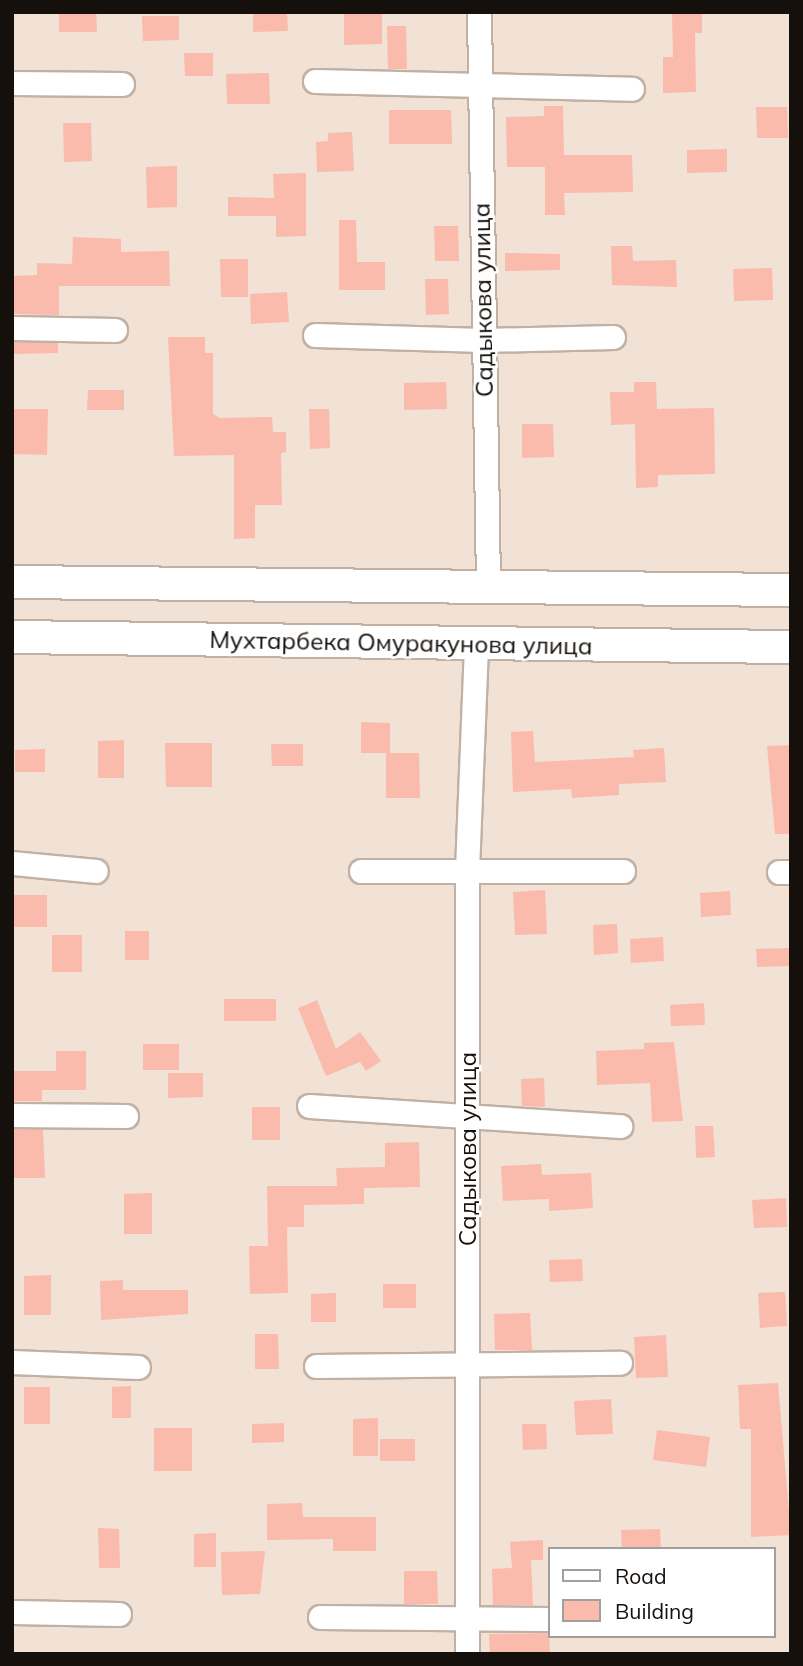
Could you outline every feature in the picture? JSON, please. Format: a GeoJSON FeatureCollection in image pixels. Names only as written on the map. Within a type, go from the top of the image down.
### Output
{"type":"FeatureCollection","features":[{"type":"Feature","properties":{"kind":"main road"},"geometry":{"type":"LineString","coordinates":[[12,582],[791,590]]}},
{"type":"Feature","properties":{"kind":"main road","name":"Мухтарбека Омуракунова улица"},"geometry":{"type":"LineString","coordinates":[[12,637],[791,647]]}},
{"type":"Feature","properties":{"kind":"street","name":"Садыкова улица"},"geometry":{"type":"LineString","coordinates":[[479,12],[488,588]]}},
{"type":"Feature","properties":{"kind":"street"},"geometry":{"type":"LineString","coordinates":[[315,81],[632,89]]}},
{"type":"Feature","properties":{"kind":"street"},"geometry":{"type":"LineString","coordinates":[[12,83],[122,84]]}},
{"type":"Feature","properties":{"kind":"street"},"geometry":{"type":"LineString","coordinates":[[12,328],[115,330]]}},
{"type":"Feature","properties":{"kind":"street"},"geometry":{"type":"LineString","coordinates":[[315,335],[483,340],[612,337]]}},
{"type":"Feature","properties":{"kind":"street","name":"Садыкова улица"},"geometry":{"type":"LineString","coordinates":[[467,1654],[467,870],[476,645]]}},
{"type":"Feature","properties":{"kind":"street"},"geometry":{"type":"LineString","coordinates":[[12,863],[96,872]]}},
{"type":"Feature","properties":{"kind":"street"},"geometry":{"type":"LineString","coordinates":[[361,871],[623,871]]}},
{"type":"Feature","properties":{"kind":"street"},"geometry":{"type":"LineString","coordinates":[[309,1106],[620,1126]]}},
{"type":"Feature","properties":{"kind":"street"},"geometry":{"type":"LineString","coordinates":[[12,1115],[126,1116]]}},
{"type":"Feature","properties":{"kind":"street"},"geometry":{"type":"LineString","coordinates":[[12,1362],[138,1367]]}},
{"type":"Feature","properties":{"kind":"street"},"geometry":{"type":"LineString","coordinates":[[316,1366],[620,1363]]}},
{"type":"Feature","properties":{"kind":"street"},"geometry":{"type":"LineString","coordinates":[[12,1612],[119,1614]]}},
{"type":"Feature","properties":{"kind":"street"},"geometry":{"type":"LineString","coordinates":[[320,1617],[548,1619]]}},
{"type":"Feature","properties":{"kind":"building"},"geometry":{"type":"Polygon","coordinates":[[[59,12],[96,12],[97,32],[59,32],[59,12]]]}},
{"type":"Feature","properties":{"kind":"building"},"geometry":{"type":"Polygon","coordinates":[[[253,12],[287,12],[288,31],[253,32],[253,12]]]}},
{"type":"Feature","properties":{"kind":"building"},"geometry":{"type":"Polygon","coordinates":[[[344,12],[382,12],[382,44],[344,45],[344,12]]]}},
{"type":"Feature","properties":{"kind":"building"},"geometry":{"type":"Polygon","coordinates":[[[672,12],[702,12],[702,33],[695,33],[696,92],[663,93],[663,57],[673,57],[672,12]]]}},
{"type":"Feature","properties":{"kind":"building"},"geometry":{"type":"Polygon","coordinates":[[[142,16],[179,16],[179,40],[143,41],[142,16]]]}},
{"type":"Feature","properties":{"kind":"building"},"geometry":{"type":"Polygon","coordinates":[[[387,26],[406,26],[407,69],[388,69],[387,26]]]}},
{"type":"Feature","properties":{"kind":"building"},"geometry":{"type":"Polygon","coordinates":[[[184,53],[213,53],[213,76],[185,76],[184,53]]]}},
{"type":"Feature","properties":{"kind":"building"},"geometry":{"type":"Polygon","coordinates":[[[269,73],[270,104],[227,104],[226,74],[269,73]]]}},
{"type":"Feature","properties":{"kind":"building"},"geometry":{"type":"Polygon","coordinates":[[[544,106],[563,106],[564,155],[632,155],[633,192],[564,193],[565,215],[545,215],[545,167],[507,167],[506,117],[544,116],[544,106]]]}},
{"type":"Feature","properties":{"kind":"building"},"geometry":{"type":"Polygon","coordinates":[[[756,107],[787,107],[788,138],[757,138],[756,107]]]}},
{"type":"Feature","properties":{"kind":"building"},"geometry":{"type":"Polygon","coordinates":[[[389,110],[451,110],[452,144],[389,144],[389,110]]]}},
{"type":"Feature","properties":{"kind":"building"},"geometry":{"type":"Polygon","coordinates":[[[63,123],[91,123],[92,161],[64,162],[63,123]]]}},
{"type":"Feature","properties":{"kind":"building"},"geometry":{"type":"Polygon","coordinates":[[[352,132],[354,171],[317,172],[316,142],[328,141],[328,133],[352,132]]]}},
{"type":"Feature","properties":{"kind":"building"},"geometry":{"type":"Polygon","coordinates":[[[727,149],[727,172],[687,173],[687,150],[727,149]]]}},
{"type":"Feature","properties":{"kind":"building"},"geometry":{"type":"Polygon","coordinates":[[[177,166],[177,207],[147,208],[146,167],[177,166]]]}},
{"type":"Feature","properties":{"kind":"building"},"geometry":{"type":"Polygon","coordinates":[[[306,173],[306,236],[276,237],[276,216],[228,216],[228,197],[274,198],[273,174],[306,173]]]}},
{"type":"Feature","properties":{"kind":"building"},"geometry":{"type":"Polygon","coordinates":[[[339,220],[356,220],[357,262],[385,262],[385,290],[339,290],[339,220]]]}},
{"type":"Feature","properties":{"kind":"building"},"geometry":{"type":"Polygon","coordinates":[[[434,226],[458,226],[459,261],[435,261],[434,226]]]}},
{"type":"Feature","properties":{"kind":"building"},"geometry":{"type":"Polygon","coordinates":[[[73,237],[121,239],[121,252],[169,251],[170,286],[59,286],[59,315],[12,314],[12,276],[37,275],[37,263],[72,264],[73,237]]]}},
{"type":"Feature","properties":{"kind":"building"},"geometry":{"type":"Polygon","coordinates":[[[611,246],[632,246],[633,261],[676,260],[677,287],[612,285],[611,246]]]}},
{"type":"Feature","properties":{"kind":"building"},"geometry":{"type":"Polygon","coordinates":[[[505,253],[560,254],[560,270],[505,271],[505,253]]]}},
{"type":"Feature","properties":{"kind":"building"},"geometry":{"type":"Polygon","coordinates":[[[220,259],[248,259],[248,297],[221,297],[220,259]]]}},
{"type":"Feature","properties":{"kind":"building"},"geometry":{"type":"Polygon","coordinates":[[[772,268],[773,300],[734,301],[733,269],[772,268]]]}},
{"type":"Feature","properties":{"kind":"building"},"geometry":{"type":"Polygon","coordinates":[[[425,279],[448,279],[449,314],[426,315],[425,279]]]}},
{"type":"Feature","properties":{"kind":"building"},"geometry":{"type":"Polygon","coordinates":[[[287,292],[289,322],[251,324],[250,294],[287,292]]]}},
{"type":"Feature","properties":{"kind":"building"},"geometry":{"type":"Polygon","coordinates":[[[168,337],[205,337],[205,353],[213,353],[213,414],[220,418],[272,417],[273,432],[286,432],[286,452],[281,453],[282,505],[255,505],[255,538],[234,539],[234,455],[174,456],[168,337]]]}},
{"type":"Feature","properties":{"kind":"building"},"geometry":{"type":"Polygon","coordinates":[[[12,342],[58,343],[58,353],[12,354],[12,342]]]}},
{"type":"Feature","properties":{"kind":"building"},"geometry":{"type":"Polygon","coordinates":[[[446,382],[447,409],[404,410],[404,383],[446,382]]]}},
{"type":"Feature","properties":{"kind":"building"},"geometry":{"type":"Polygon","coordinates":[[[634,382],[656,382],[657,409],[714,408],[715,474],[658,475],[658,487],[636,488],[635,424],[611,425],[610,392],[634,392],[634,382]]]}},
{"type":"Feature","properties":{"kind":"building"},"geometry":{"type":"Polygon","coordinates":[[[88,390],[124,390],[124,410],[87,410],[88,390]]]}},
{"type":"Feature","properties":{"kind":"building"},"geometry":{"type":"Polygon","coordinates":[[[12,409],[48,409],[47,455],[12,454],[12,409]]]}},
{"type":"Feature","properties":{"kind":"building"},"geometry":{"type":"Polygon","coordinates":[[[309,409],[329,409],[330,448],[310,449],[309,409]]]}},
{"type":"Feature","properties":{"kind":"building"},"geometry":{"type":"Polygon","coordinates":[[[522,424],[553,424],[554,457],[522,458],[522,424]]]}},
{"type":"Feature","properties":{"kind":"building"},"geometry":{"type":"Polygon","coordinates":[[[361,722],[390,723],[390,753],[361,753],[361,722]]]}},
{"type":"Feature","properties":{"kind":"building"},"geometry":{"type":"Polygon","coordinates":[[[533,731],[535,762],[634,757],[633,750],[664,748],[666,782],[619,784],[619,795],[572,798],[571,789],[513,792],[511,732],[533,731]]]}},
{"type":"Feature","properties":{"kind":"building"},"geometry":{"type":"Polygon","coordinates":[[[124,740],[124,778],[98,778],[98,741],[124,740]]]}},
{"type":"Feature","properties":{"kind":"building"},"geometry":{"type":"Polygon","coordinates":[[[165,743],[212,743],[212,787],[166,787],[165,743]]]}},
{"type":"Feature","properties":{"kind":"building"},"geometry":{"type":"Polygon","coordinates":[[[271,744],[303,744],[303,766],[272,766],[271,744]]]}},
{"type":"Feature","properties":{"kind":"building"},"geometry":{"type":"Polygon","coordinates":[[[791,745],[791,834],[775,834],[767,746],[791,745]]]}},
{"type":"Feature","properties":{"kind":"building"},"geometry":{"type":"Polygon","coordinates":[[[45,749],[45,772],[15,772],[15,750],[45,749]]]}},
{"type":"Feature","properties":{"kind":"building"},"geometry":{"type":"Polygon","coordinates":[[[386,753],[419,753],[420,798],[386,798],[386,753]]]}},
{"type":"Feature","properties":{"kind":"building"},"geometry":{"type":"Polygon","coordinates":[[[545,890],[547,934],[515,935],[513,892],[545,890]]]}},
{"type":"Feature","properties":{"kind":"building"},"geometry":{"type":"Polygon","coordinates":[[[730,891],[731,915],[701,917],[700,893],[730,891]]]}},
{"type":"Feature","properties":{"kind":"building"},"geometry":{"type":"Polygon","coordinates":[[[12,895],[47,895],[47,927],[12,927],[12,895]]]}},
{"type":"Feature","properties":{"kind":"building"},"geometry":{"type":"Polygon","coordinates":[[[617,924],[618,953],[594,955],[593,925],[617,924]]]}},
{"type":"Feature","properties":{"kind":"building"},"geometry":{"type":"Polygon","coordinates":[[[125,931],[149,931],[149,960],[125,960],[125,931]]]}},
{"type":"Feature","properties":{"kind":"building"},"geometry":{"type":"Polygon","coordinates":[[[52,935],[82,935],[82,972],[52,972],[52,935]]]}},
{"type":"Feature","properties":{"kind":"building"},"geometry":{"type":"Polygon","coordinates":[[[663,937],[664,961],[631,963],[630,939],[663,937]]]}},
{"type":"Feature","properties":{"kind":"building"},"geometry":{"type":"Polygon","coordinates":[[[791,948],[791,966],[757,967],[756,949],[791,948]]]}},
{"type":"Feature","properties":{"kind":"building"},"geometry":{"type":"Polygon","coordinates":[[[224,999],[276,999],[276,1021],[224,1021],[224,999]]]}},
{"type":"Feature","properties":{"kind":"building"},"geometry":{"type":"Polygon","coordinates":[[[317,1000],[336,1049],[360,1032],[381,1061],[366,1071],[360,1062],[326,1076],[298,1008],[317,1000]]]}},
{"type":"Feature","properties":{"kind":"building"},"geometry":{"type":"Polygon","coordinates":[[[704,1003],[705,1025],[671,1026],[670,1005],[704,1003]]]}},
{"type":"Feature","properties":{"kind":"building"},"geometry":{"type":"Polygon","coordinates":[[[674,1042],[683,1121],[652,1122],[650,1083],[597,1085],[596,1051],[644,1049],[644,1043],[674,1042]]]}},
{"type":"Feature","properties":{"kind":"building"},"geometry":{"type":"Polygon","coordinates":[[[143,1044],[179,1044],[179,1070],[143,1070],[143,1044]]]}},
{"type":"Feature","properties":{"kind":"building"},"geometry":{"type":"Polygon","coordinates":[[[56,1051],[86,1051],[86,1090],[42,1090],[42,1101],[12,1101],[12,1071],[56,1071],[56,1051]]]}},
{"type":"Feature","properties":{"kind":"building"},"geometry":{"type":"Polygon","coordinates":[[[168,1073],[203,1073],[203,1097],[168,1098],[168,1073]]]}},
{"type":"Feature","properties":{"kind":"building"},"geometry":{"type":"Polygon","coordinates":[[[544,1078],[545,1107],[522,1106],[521,1079],[544,1078]]]}},
{"type":"Feature","properties":{"kind":"building"},"geometry":{"type":"Polygon","coordinates":[[[252,1107],[280,1107],[280,1140],[252,1140],[252,1107]]]}},
{"type":"Feature","properties":{"kind":"building"},"geometry":{"type":"Polygon","coordinates":[[[695,1126],[713,1126],[715,1157],[696,1158],[695,1126]]]}},
{"type":"Feature","properties":{"kind":"building"},"geometry":{"type":"Polygon","coordinates":[[[12,1129],[43,1129],[45,1178],[12,1178],[12,1129]]]}},
{"type":"Feature","properties":{"kind":"building"},"geometry":{"type":"Polygon","coordinates":[[[419,1142],[420,1187],[364,1188],[364,1204],[304,1205],[304,1227],[287,1227],[288,1293],[250,1294],[249,1246],[268,1246],[267,1186],[337,1186],[336,1168],[385,1167],[385,1143],[419,1142]]]}},
{"type":"Feature","properties":{"kind":"building"},"geometry":{"type":"Polygon","coordinates":[[[541,1164],[542,1175],[591,1173],[593,1208],[549,1211],[549,1199],[503,1201],[501,1166],[541,1164]]]}},
{"type":"Feature","properties":{"kind":"building"},"geometry":{"type":"Polygon","coordinates":[[[152,1193],[152,1234],[124,1234],[124,1194],[152,1193]]]}},
{"type":"Feature","properties":{"kind":"building"},"geometry":{"type":"Polygon","coordinates":[[[786,1198],[787,1227],[754,1228],[752,1200],[786,1198]]]}},
{"type":"Feature","properties":{"kind":"building"},"geometry":{"type":"Polygon","coordinates":[[[582,1259],[583,1281],[550,1282],[549,1260],[582,1259]]]}},
{"type":"Feature","properties":{"kind":"building"},"geometry":{"type":"Polygon","coordinates":[[[51,1275],[51,1315],[24,1315],[24,1276],[51,1275]]]}},
{"type":"Feature","properties":{"kind":"building"},"geometry":{"type":"Polygon","coordinates":[[[123,1280],[123,1290],[188,1290],[188,1314],[101,1320],[100,1281],[123,1280]]]}},
{"type":"Feature","properties":{"kind":"building"},"geometry":{"type":"Polygon","coordinates":[[[383,1284],[416,1284],[416,1308],[383,1308],[383,1284]]]}},
{"type":"Feature","properties":{"kind":"building"},"geometry":{"type":"Polygon","coordinates":[[[785,1292],[787,1326],[760,1328],[758,1293],[785,1292]]]}},
{"type":"Feature","properties":{"kind":"building"},"geometry":{"type":"Polygon","coordinates":[[[336,1293],[336,1322],[311,1322],[311,1294],[336,1293]]]}},
{"type":"Feature","properties":{"kind":"building"},"geometry":{"type":"Polygon","coordinates":[[[530,1313],[532,1350],[495,1350],[494,1314],[530,1313]]]}},
{"type":"Feature","properties":{"kind":"building"},"geometry":{"type":"Polygon","coordinates":[[[255,1334],[278,1334],[279,1369],[255,1369],[255,1334]]]}},
{"type":"Feature","properties":{"kind":"building"},"geometry":{"type":"Polygon","coordinates":[[[666,1335],[668,1377],[636,1378],[634,1337],[666,1335]]]}},
{"type":"Feature","properties":{"kind":"building"},"geometry":{"type":"Polygon","coordinates":[[[778,1383],[791,1535],[751,1537],[751,1429],[740,1429],[738,1385],[778,1383]]]}},
{"type":"Feature","properties":{"kind":"building"},"geometry":{"type":"Polygon","coordinates":[[[131,1386],[131,1418],[112,1418],[112,1387],[131,1386]]]}},
{"type":"Feature","properties":{"kind":"building"},"geometry":{"type":"Polygon","coordinates":[[[24,1387],[50,1387],[50,1424],[24,1424],[24,1387]]]}},
{"type":"Feature","properties":{"kind":"building"},"geometry":{"type":"Polygon","coordinates":[[[611,1399],[613,1434],[576,1435],[574,1401],[611,1399]]]}},
{"type":"Feature","properties":{"kind":"building"},"geometry":{"type":"Polygon","coordinates":[[[378,1418],[378,1456],[353,1456],[353,1419],[378,1418]]]}},
{"type":"Feature","properties":{"kind":"building"},"geometry":{"type":"Polygon","coordinates":[[[284,1423],[284,1442],[252,1443],[252,1424],[284,1423]]]}},
{"type":"Feature","properties":{"kind":"building"},"geometry":{"type":"Polygon","coordinates":[[[522,1424],[546,1424],[547,1449],[523,1450],[522,1424]]]}},
{"type":"Feature","properties":{"kind":"building"},"geometry":{"type":"Polygon","coordinates":[[[154,1428],[192,1428],[192,1471],[154,1471],[154,1428]]]}},
{"type":"Feature","properties":{"kind":"building"},"geometry":{"type":"Polygon","coordinates":[[[657,1430],[710,1437],[706,1467],[653,1460],[657,1430]]]}},
{"type":"Feature","properties":{"kind":"building"},"geometry":{"type":"Polygon","coordinates":[[[380,1439],[415,1439],[415,1461],[380,1461],[380,1439]]]}},
{"type":"Feature","properties":{"kind":"building"},"geometry":{"type":"Polygon","coordinates":[[[302,1503],[303,1517],[376,1517],[376,1551],[333,1551],[333,1539],[267,1540],[267,1504],[302,1503]]]}},
{"type":"Feature","properties":{"kind":"building"},"geometry":{"type":"Polygon","coordinates":[[[98,1528],[119,1529],[120,1568],[99,1568],[98,1528]]]}},
{"type":"Feature","properties":{"kind":"building"},"geometry":{"type":"Polygon","coordinates":[[[660,1529],[661,1547],[622,1547],[621,1530],[660,1529]]]}},
{"type":"Feature","properties":{"kind":"building"},"geometry":{"type":"Polygon","coordinates":[[[216,1533],[216,1567],[194,1567],[194,1534],[216,1533]]]}},
{"type":"Feature","properties":{"kind":"building"},"geometry":{"type":"Polygon","coordinates":[[[543,1540],[543,1560],[531,1560],[533,1605],[493,1605],[492,1569],[512,1568],[510,1542],[543,1540]]]}},
{"type":"Feature","properties":{"kind":"building"},"geometry":{"type":"Polygon","coordinates":[[[265,1551],[260,1594],[222,1595],[221,1552],[265,1551]]]}},
{"type":"Feature","properties":{"kind":"building"},"geometry":{"type":"Polygon","coordinates":[[[404,1571],[437,1571],[438,1604],[404,1604],[404,1571]]]}},
{"type":"Feature","properties":{"kind":"building"},"geometry":{"type":"Polygon","coordinates":[[[548,1633],[550,1654],[490,1654],[489,1634],[548,1633]]]}}]}
